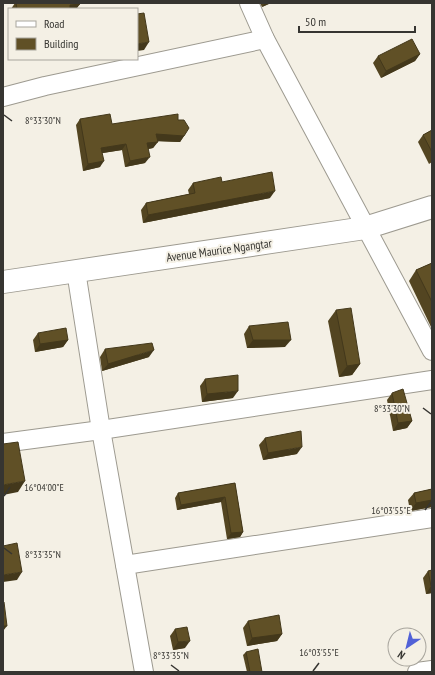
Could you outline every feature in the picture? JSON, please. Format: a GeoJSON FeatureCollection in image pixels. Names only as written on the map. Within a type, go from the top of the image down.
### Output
{"type":"FeatureCollection","features":[{"type":"Feature","properties":{"kind":"street"},"geometry":{"type":"LineString","coordinates":[[249,3],[265,39],[432,351]]}},
{"type":"Feature","properties":{"kind":"street"},"geometry":{"type":"LineString","coordinates":[[3,98],[52,84],[265,39]]}},
{"type":"Feature","properties":{"kind":"street","name":"Avenue Maurice Ngangtar"},"geometry":{"type":"LineString","coordinates":[[3,282],[365,228],[432,207]]}},
{"type":"Feature","properties":{"kind":"street"},"geometry":{"type":"LineString","coordinates":[[76,271],[101,430],[144,672]]}},
{"type":"Feature","properties":{"kind":"street"},"geometry":{"type":"LineString","coordinates":[[3,443],[101,430],[432,380]]}},
{"type":"Feature","properties":{"kind":"street"},"geometry":{"type":"LineString","coordinates":[[125,565],[432,518]]}},
{"type":"Feature","properties":{"kind":"street"},"geometry":{"type":"LineString","coordinates":[[417,672],[432,670]]}},
{"type":"Feature","properties":{"kind":"building"},"geometry":{"type":"Polygon","coordinates":[[[16,3],[80,3],[70,5],[70,8],[17,8],[16,3]]]}},
{"type":"Feature","properties":{"kind":"building"},"geometry":{"type":"Polygon","coordinates":[[[144,13],[149,42],[138,44],[138,14],[144,13]]]}},
{"type":"Feature","properties":{"kind":"building"},"geometry":{"type":"Polygon","coordinates":[[[412,39],[420,54],[386,71],[378,56],[412,39]]]}},
{"type":"Feature","properties":{"kind":"building"},"geometry":{"type":"Polygon","coordinates":[[[110,114],[112,124],[178,114],[178,120],[184,120],[189,128],[184,136],[156,134],[158,142],[147,143],[150,157],[130,161],[126,144],[101,148],[104,161],[88,164],[80,119],[110,114]]]}},
{"type":"Feature","properties":{"kind":"building"},"geometry":{"type":"Polygon","coordinates":[[[432,130],[432,152],[423,135],[432,130]]]}},
{"type":"Feature","properties":{"kind":"building"},"geometry":{"type":"Polygon","coordinates":[[[272,172],[275,191],[148,215],[146,203],[195,193],[193,183],[221,177],[222,182],[272,172]]]}},
{"type":"Feature","properties":{"kind":"building"},"geometry":{"type":"Polygon","coordinates":[[[432,263],[432,302],[416,270],[432,263]]]}},
{"type":"Feature","properties":{"kind":"building"},"geometry":{"type":"Polygon","coordinates":[[[351,308],[360,364],[347,366],[336,310],[351,308]]]}},
{"type":"Feature","properties":{"kind":"building"},"geometry":{"type":"Polygon","coordinates":[[[288,322],[291,340],[253,340],[249,326],[288,322]]]}},
{"type":"Feature","properties":{"kind":"building"},"geometry":{"type":"Polygon","coordinates":[[[66,328],[68,340],[40,344],[38,333],[66,328]]]}},
{"type":"Feature","properties":{"kind":"building"},"geometry":{"type":"Polygon","coordinates":[[[152,343],[154,350],[108,364],[105,349],[152,343]]]}},
{"type":"Feature","properties":{"kind":"building"},"geometry":{"type":"Polygon","coordinates":[[[238,375],[238,391],[207,394],[205,379],[238,375]]]}},
{"type":"Feature","properties":{"kind":"building"},"geometry":{"type":"Polygon","coordinates":[[[403,389],[412,421],[398,423],[392,393],[403,389]]]}},
{"type":"Feature","properties":{"kind":"building"},"geometry":{"type":"Polygon","coordinates":[[[301,431],[302,447],[268,453],[265,438],[301,431]]]}},
{"type":"Feature","properties":{"kind":"building"},"geometry":{"type":"Polygon","coordinates":[[[18,442],[25,481],[3,485],[3,444],[18,442]]]}},
{"type":"Feature","properties":{"kind":"building"},"geometry":{"type":"Polygon","coordinates":[[[235,483],[243,532],[231,533],[225,497],[181,505],[178,493],[235,483]]]}},
{"type":"Feature","properties":{"kind":"building"},"geometry":{"type":"Polygon","coordinates":[[[432,489],[432,500],[416,503],[414,493],[432,489]]]}},
{"type":"Feature","properties":{"kind":"building"},"geometry":{"type":"Polygon","coordinates":[[[17,543],[22,572],[3,575],[3,546],[17,543]]]}},
{"type":"Feature","properties":{"kind":"building"},"geometry":{"type":"Polygon","coordinates":[[[432,570],[432,586],[431,586],[428,571],[432,570]]]}},
{"type":"Feature","properties":{"kind":"building"},"geometry":{"type":"Polygon","coordinates":[[[4,602],[7,626],[3,626],[4,602]]]}},
{"type":"Feature","properties":{"kind":"building"},"geometry":{"type":"Polygon","coordinates":[[[279,615],[282,634],[252,638],[248,621],[279,615]]]}},
{"type":"Feature","properties":{"kind":"building"},"geometry":{"type":"Polygon","coordinates":[[[187,627],[190,641],[178,642],[175,629],[187,627]]]}},
{"type":"Feature","properties":{"kind":"building"},"geometry":{"type":"Polygon","coordinates":[[[258,649],[262,672],[250,672],[246,652],[258,649]]]}}]}
